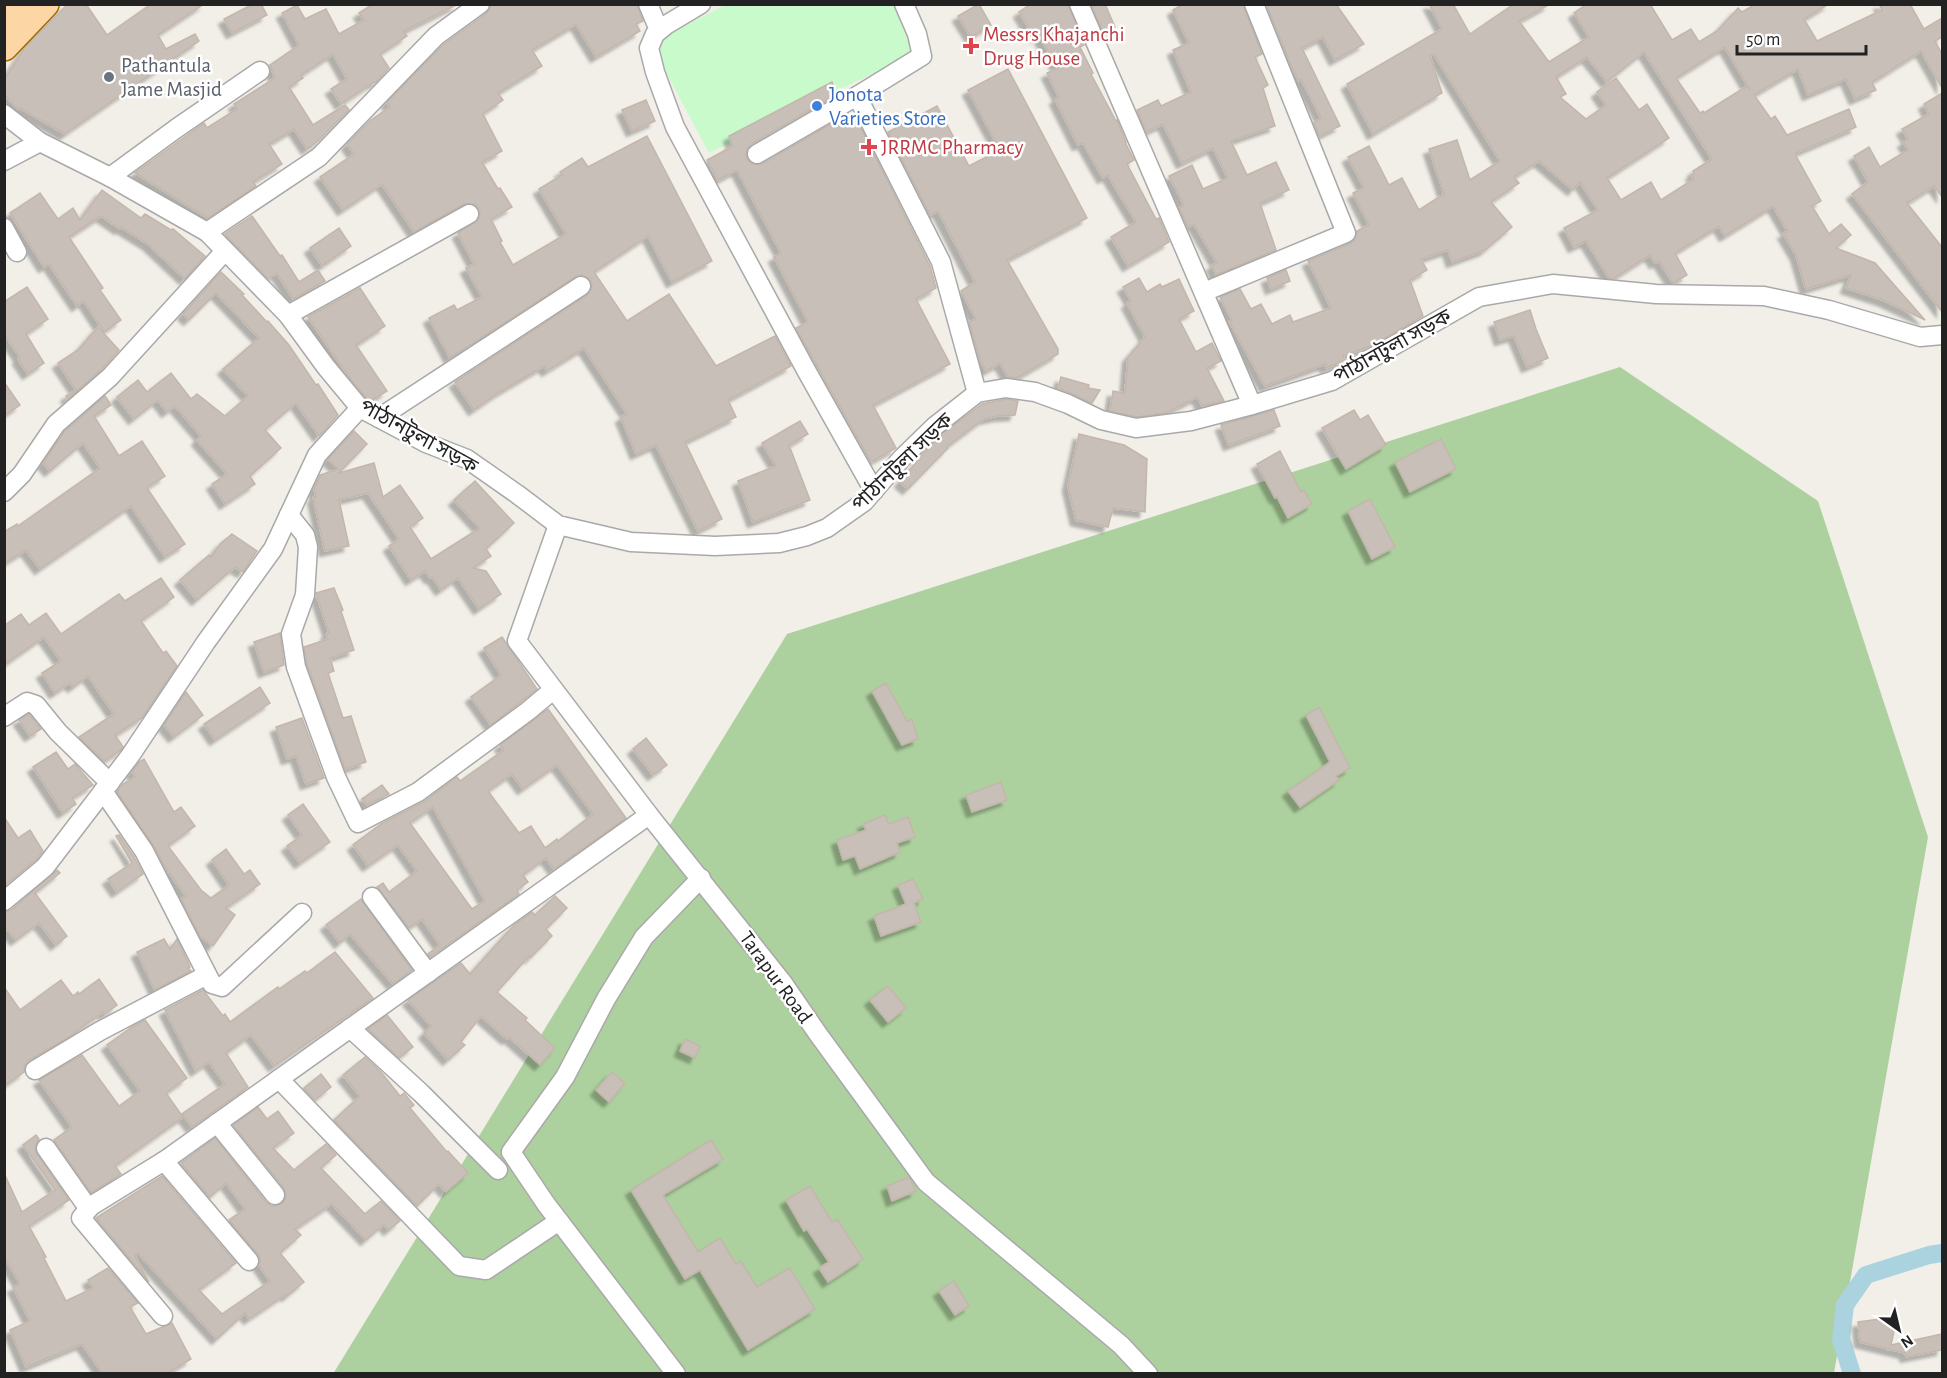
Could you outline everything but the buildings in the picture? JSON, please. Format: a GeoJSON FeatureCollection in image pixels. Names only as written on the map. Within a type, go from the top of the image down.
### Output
{"type":"FeatureCollection","features":[{"type":"Feature","properties":{"kind":"main road"},"geometry":{"type":"LineString","coordinates":[[4,18],[16,4]]}},
{"type":"Feature","properties":{"kind":"main road"},"geometry":{"type":"LineString","coordinates":[[4,47],[45,4]]}},
{"type":"Feature","properties":{"kind":"street"},"geometry":{"type":"LineString","coordinates":[[207,232],[319,156],[436,36],[480,4]]}},
{"type":"Feature","properties":{"kind":"street"},"geometry":{"type":"LineString","coordinates":[[648,4],[656,23]]}},
{"type":"Feature","properties":{"kind":"street"},"geometry":{"type":"LineString","coordinates":[[701,4],[655,34],[649,48],[655,72],[675,127],[874,491]]}},
{"type":"Feature","properties":{"kind":"street"},"geometry":{"type":"LineString","coordinates":[[757,154],[922,56],[917,34],[904,4]]}},
{"type":"Feature","properties":{"kind":"street"},"geometry":{"type":"LineString","coordinates":[[1079,4],[1252,405]]}},
{"type":"Feature","properties":{"kind":"street"},"geometry":{"type":"LineString","coordinates":[[1204,292],[1346,233],[1254,4]]}},
{"type":"Feature","properties":{"kind":"street"},"geometry":{"type":"LineString","coordinates":[[110,177],[260,71]]}},
{"type":"Feature","properties":{"kind":"street"},"geometry":{"type":"LineString","coordinates":[[857,96],[941,262],[977,393]]}},
{"type":"Feature","properties":{"kind":"street","name":"পাঠানটুলা সড়ক"},"geometry":{"type":"LineString","coordinates":[[4,114],[40,142],[110,177],[207,232],[288,315],[360,408],[426,443],[467,459],[558,525],[631,542],[715,546],[779,543],[827,528],[864,502],[902,458],[935,426],[977,393],[1006,388],[1035,392],[1068,404],[1101,420],[1136,428],[1191,421],[1332,381],[1479,297],[1553,284],[1656,294],[1764,296],[1829,310],[1920,337],[1942,336]]}},
{"type":"Feature","properties":{"kind":"street"},"geometry":{"type":"LineString","coordinates":[[4,161],[40,142]]}},
{"type":"Feature","properties":{"kind":"street"},"geometry":{"type":"LineString","coordinates":[[288,315],[469,214]]}},
{"type":"Feature","properties":{"kind":"street"},"geometry":{"type":"LineString","coordinates":[[4,228],[17,252]]}},
{"type":"Feature","properties":{"kind":"street"},"geometry":{"type":"LineString","coordinates":[[4,492],[22,474],[56,424],[110,377],[225,251]]}},
{"type":"Feature","properties":{"kind":"street"},"geometry":{"type":"LineString","coordinates":[[379,418],[581,286]]}},
{"type":"Feature","properties":{"kind":"street"},"geometry":{"type":"LineString","coordinates":[[4,901],[45,867],[107,787],[273,549],[317,455],[360,408]]}},
{"type":"Feature","properties":{"kind":"street"},"geometry":{"type":"LineString","coordinates":[[289,515],[305,536],[308,547],[305,596],[291,634],[296,667],[336,777],[358,823],[418,792],[553,690]]}},
{"type":"Feature","properties":{"kind":"street","name":"Tarapur Road"},"geometry":{"type":"LineString","coordinates":[[558,525],[517,641],[649,815],[783,983],[926,1182],[1121,1345],[1148,1374]]}},
{"type":"Feature","properties":{"kind":"street"},"geometry":{"type":"LineString","coordinates":[[4,717],[27,702],[36,705],[107,787],[144,851],[212,984],[222,987],[302,913]]}},
{"type":"Feature","properties":{"kind":"street"},"geometry":{"type":"LineString","coordinates":[[164,1316],[81,1218],[91,1206],[164,1161],[649,815]]}},
{"type":"Feature","properties":{"kind":"street"},"geometry":{"type":"LineString","coordinates":[[676,1374],[559,1221],[511,1152],[565,1077],[606,999],[644,937],[701,878]]}},
{"type":"Feature","properties":{"kind":"street"},"geometry":{"type":"LineString","coordinates":[[372,897],[428,973]]}},
{"type":"Feature","properties":{"kind":"street"},"geometry":{"type":"LineString","coordinates":[[35,1070],[100,1031],[207,975]]}},
{"type":"Feature","properties":{"kind":"street"},"geometry":{"type":"LineString","coordinates":[[350,1028],[421,1093],[498,1170]]}},
{"type":"Feature","properties":{"kind":"street"},"geometry":{"type":"LineString","coordinates":[[279,1079],[459,1266],[486,1270],[559,1221]]}},
{"type":"Feature","properties":{"kind":"street"},"geometry":{"type":"LineString","coordinates":[[217,1123],[275,1195]]}},
{"type":"Feature","properties":{"kind":"street"},"geometry":{"type":"LineString","coordinates":[[46,1148],[86,1205],[91,1206]]}},
{"type":"Feature","properties":{"kind":"street"},"geometry":{"type":"LineString","coordinates":[[164,1161],[249,1261]]}},
{"type":"Feature","properties":{"kind":"green space"},"geometry":{"type":"Polygon","coordinates":[[[893,4],[913,54],[709,153],[658,57],[657,44],[665,36],[725,5],[893,4]]]}},
{"type":"Feature","properties":{"kind":"green space"},"geometry":{"type":"Polygon","coordinates":[[[1620,367],[1818,501],[1928,837],[1834,1373],[333,1374],[787,634],[1620,367]]]}},
{"type":"Feature","properties":{"kind":"waterway"},"geometry":{"type":"LineString","coordinates":[[1852,1374],[1841,1339],[1845,1305],[1866,1275],[1942,1253]]}},
{"type":"Feature","properties":{"kind":"place","name":"Messrs Khajanchi Drug House"},"geometry":{"type":"Point","coordinates":[971,46]}},
{"type":"Feature","properties":{"kind":"place","name":"Pathantula Jame Masjid"},"geometry":{"type":"Point","coordinates":[109,77]}},
{"type":"Feature","properties":{"kind":"place","name":"Jonota Varieties Store"},"geometry":{"type":"Point","coordinates":[817,106]}},
{"type":"Feature","properties":{"kind":"place","name":"JRRMC Pharmacy"},"geometry":{"type":"Point","coordinates":[869,147]}}]}
